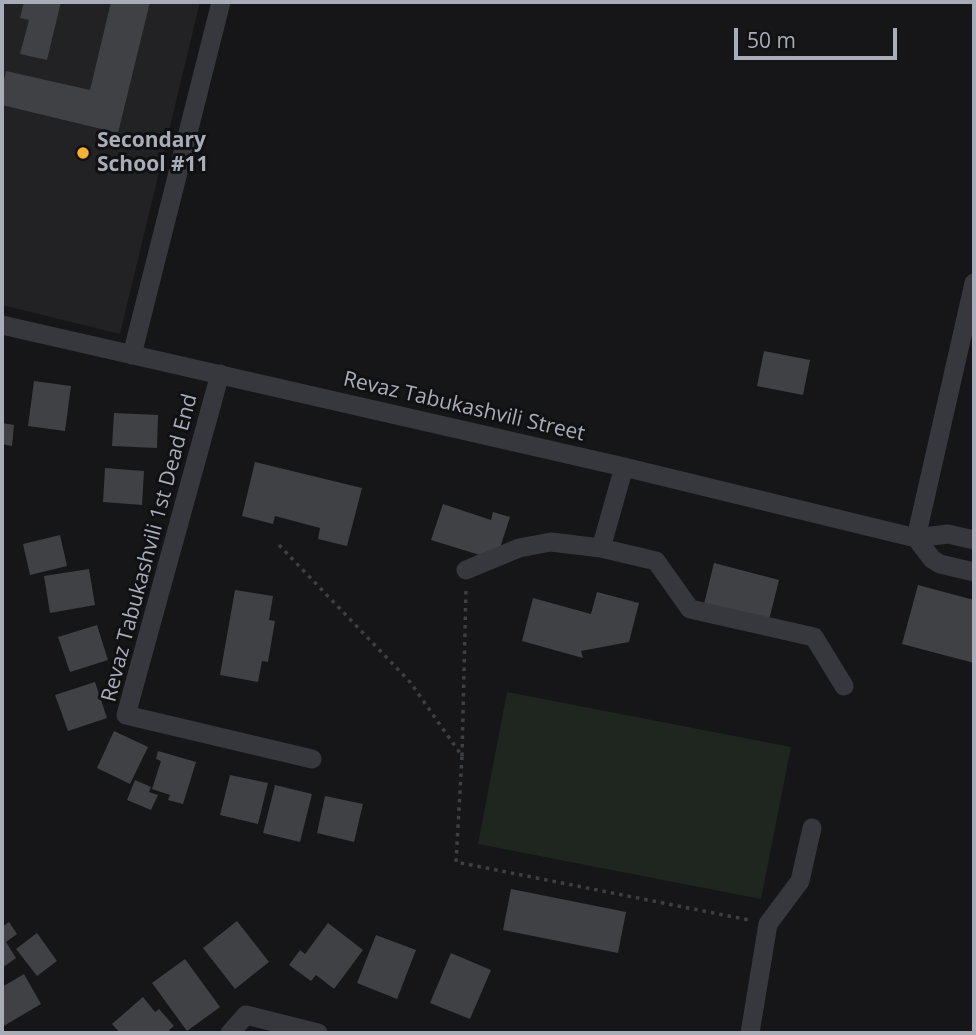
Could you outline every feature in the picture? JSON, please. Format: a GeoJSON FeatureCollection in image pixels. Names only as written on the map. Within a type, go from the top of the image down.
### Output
{"type":"FeatureCollection","features":[{"type":"Feature","properties":{"kind":"street"},"geometry":{"type":"LineString","coordinates":[[132,355],[221,2]]}},
{"type":"Feature","properties":{"kind":"street"},"geometry":{"type":"LineString","coordinates":[[974,282],[916,538],[932,559],[940,564],[974,572]]}},
{"type":"Feature","properties":{"kind":"street","name":"Revaz Tabukashvili Street"},"geometry":{"type":"LineString","coordinates":[[2,325],[624,467],[916,538],[948,534],[974,540]]}},
{"type":"Feature","properties":{"kind":"street","name":"Revaz Tabukashvili 1st Dead End"},"geometry":{"type":"LineString","coordinates":[[220,374],[126,715],[312,759]]}},
{"type":"Feature","properties":{"kind":"street"},"geometry":{"type":"LineString","coordinates":[[601,548],[624,467]]}},
{"type":"Feature","properties":{"kind":"street"},"geometry":{"type":"LineString","coordinates":[[466,570],[519,548],[551,542],[601,548],[656,561],[690,609],[814,637],[844,686]]}},
{"type":"Feature","properties":{"kind":"street"},"geometry":{"type":"LineString","coordinates":[[750,1033],[768,924],[800,881],[812,828]]}},
{"type":"Feature","properties":{"kind":"street"},"geometry":{"type":"LineString","coordinates":[[230,1033],[246,1016],[318,1033]]}},
{"type":"Feature","properties":{"kind":"path"},"geometry":{"type":"LineString","coordinates":[[279,545],[410,682],[462,757]]}},
{"type":"Feature","properties":{"kind":"path"},"geometry":{"type":"LineString","coordinates":[[466,570],[462,757],[456,862],[768,924]]}},
{"type":"Feature","properties":{"kind":"shaded area","name":"Secondary School #11"},"geometry":{"type":"Polygon","coordinates":[[[2,2],[200,2],[120,334],[2,305],[2,2]]]}},
{"type":"Feature","properties":{"kind":"shaded area"},"geometry":{"type":"Polygon","coordinates":[[[507,692],[791,747],[761,899],[478,844],[507,692]]]}},
{"type":"Feature","properties":{"kind":"building"},"geometry":{"type":"Polygon","coordinates":[[[24,2],[61,2],[47,60],[20,54],[29,20],[20,18],[24,2]]]}},
{"type":"Feature","properties":{"kind":"building"},"geometry":{"type":"Polygon","coordinates":[[[111,2],[150,2],[118,133],[2,105],[6,71],[90,90],[111,2]]]}},
{"type":"Feature","properties":{"kind":"building"},"geometry":{"type":"Polygon","coordinates":[[[764,351],[810,360],[803,395],[757,386],[764,351]]]}},
{"type":"Feature","properties":{"kind":"building"},"geometry":{"type":"Polygon","coordinates":[[[34,381],[71,386],[65,431],[28,426],[34,381]]]}},
{"type":"Feature","properties":{"kind":"building"},"geometry":{"type":"Polygon","coordinates":[[[114,413],[158,415],[157,448],[112,446],[114,413]]]}},
{"type":"Feature","properties":{"kind":"building"},"geometry":{"type":"Polygon","coordinates":[[[2,423],[14,425],[12,446],[2,444],[2,423]]]}},
{"type":"Feature","properties":{"kind":"building"},"geometry":{"type":"Polygon","coordinates":[[[255,462],[362,488],[347,546],[318,539],[320,528],[275,516],[273,524],[242,516],[255,462]]]}},
{"type":"Feature","properties":{"kind":"building"},"geometry":{"type":"Polygon","coordinates":[[[105,468],[144,471],[142,505],[103,502],[105,468]]]}},
{"type":"Feature","properties":{"kind":"building"},"geometry":{"type":"Polygon","coordinates":[[[443,504],[491,520],[493,512],[510,517],[496,560],[431,540],[443,504]]]}},
{"type":"Feature","properties":{"kind":"building"},"geometry":{"type":"Polygon","coordinates":[[[60,535],[67,566],[30,575],[23,544],[60,535]]]}},
{"type":"Feature","properties":{"kind":"building"},"geometry":{"type":"Polygon","coordinates":[[[714,563],[779,580],[769,620],[704,604],[714,563]]]}},
{"type":"Feature","properties":{"kind":"building"},"geometry":{"type":"Polygon","coordinates":[[[89,569],[95,605],[50,613],[44,576],[89,569]]]}},
{"type":"Feature","properties":{"kind":"building"},"geometry":{"type":"Polygon","coordinates":[[[918,585],[974,600],[974,663],[902,644],[918,585]]]}},
{"type":"Feature","properties":{"kind":"building"},"geometry":{"type":"Polygon","coordinates":[[[235,590],[273,596],[269,620],[275,621],[268,662],[262,661],[258,682],[220,675],[235,590]]]}},
{"type":"Feature","properties":{"kind":"building"},"geometry":{"type":"Polygon","coordinates":[[[597,592],[639,603],[629,642],[581,651],[583,658],[522,641],[533,598],[591,614],[597,592]]]}},
{"type":"Feature","properties":{"kind":"building"},"geometry":{"type":"Polygon","coordinates":[[[97,625],[108,660],[70,672],[58,637],[97,625]]]}},
{"type":"Feature","properties":{"kind":"building"},"geometry":{"type":"Polygon","coordinates":[[[95,682],[107,718],[68,731],[55,695],[95,682]]]}},
{"type":"Feature","properties":{"kind":"building"},"geometry":{"type":"Polygon","coordinates":[[[114,731],[148,747],[130,784],[97,768],[114,731]]]}},
{"type":"Feature","properties":{"kind":"building"},"geometry":{"type":"Polygon","coordinates":[[[158,751],[196,762],[183,804],[168,800],[170,795],[152,789],[161,761],[156,759],[158,751]]]}},
{"type":"Feature","properties":{"kind":"building"},"geometry":{"type":"Polygon","coordinates":[[[230,775],[268,783],[258,824],[220,815],[230,775]]]}},
{"type":"Feature","properties":{"kind":"building"},"geometry":{"type":"Polygon","coordinates":[[[135,780],[151,787],[149,792],[158,795],[151,810],[127,800],[135,780]]]}},
{"type":"Feature","properties":{"kind":"building"},"geometry":{"type":"Polygon","coordinates":[[[275,785],[312,794],[300,842],[263,833],[275,785]]]}},
{"type":"Feature","properties":{"kind":"building"},"geometry":{"type":"Polygon","coordinates":[[[325,796],[363,804],[354,842],[317,833],[325,796]]]}},
{"type":"Feature","properties":{"kind":"building"},"geometry":{"type":"Polygon","coordinates":[[[511,889],[626,912],[618,953],[503,930],[511,889]]]}},
{"type":"Feature","properties":{"kind":"building"},"geometry":{"type":"Polygon","coordinates":[[[237,921],[269,962],[235,989],[203,948],[237,921]]]}},
{"type":"Feature","properties":{"kind":"building"},"geometry":{"type":"Polygon","coordinates":[[[9,922],[17,934],[6,942],[16,958],[2,968],[2,927],[9,922]]]}},
{"type":"Feature","properties":{"kind":"building"},"geometry":{"type":"Polygon","coordinates":[[[328,923],[363,950],[334,989],[316,975],[311,981],[289,965],[300,950],[305,954],[328,923]]]}},
{"type":"Feature","properties":{"kind":"building"},"geometry":{"type":"Polygon","coordinates":[[[37,933],[57,961],[37,976],[16,949],[37,933]]]}},
{"type":"Feature","properties":{"kind":"building"},"geometry":{"type":"Polygon","coordinates":[[[376,935],[416,950],[397,999],[357,983],[376,935]]]}},
{"type":"Feature","properties":{"kind":"building"},"geometry":{"type":"Polygon","coordinates":[[[451,953],[491,970],[470,1019],[430,1003],[451,953]]]}},
{"type":"Feature","properties":{"kind":"building"},"geometry":{"type":"Polygon","coordinates":[[[185,959],[220,1007],[187,1031],[152,983],[185,959]]]}},
{"type":"Feature","properties":{"kind":"building"},"geometry":{"type":"Polygon","coordinates":[[[24,974],[41,1004],[2,1027],[2,987],[24,974]]]}},
{"type":"Feature","properties":{"kind":"building"},"geometry":{"type":"Polygon","coordinates":[[[143,997],[155,1012],[159,1009],[174,1026],[169,1030],[172,1033],[120,1033],[112,1024],[143,997]]]}},
{"type":"Feature","properties":{"kind":"place","name":"Secondary School #11"},"geometry":{"type":"Point","coordinates":[83,153]}}]}
